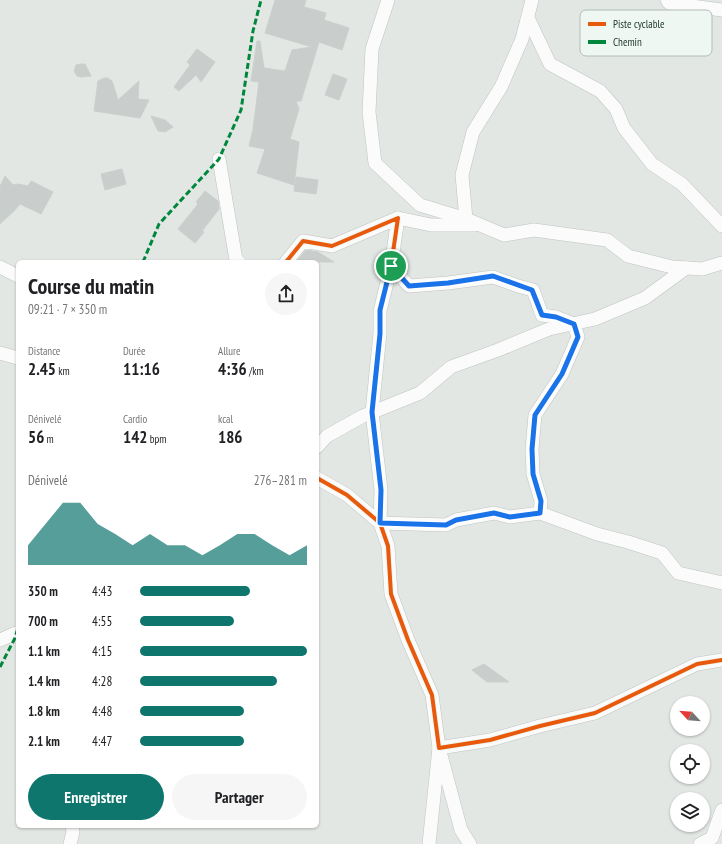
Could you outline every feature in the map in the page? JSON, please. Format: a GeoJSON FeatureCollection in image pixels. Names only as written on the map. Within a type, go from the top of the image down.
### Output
{"type":"FeatureCollection","features":[{"type":"Feature","properties":{"kind":"street"},"geometry":{"type":"LineString","coordinates":[[388,0],[372,49],[369,112],[375,163],[420,205],[466,219],[504,235],[534,230],[607,240],[628,256],[672,267],[702,269],[722,263]]}},
{"type":"Feature","properties":{"kind":"street"},"geometry":{"type":"LineString","coordinates":[[466,219],[462,175],[473,132],[501,87],[522,39],[532,0]]}},
{"type":"Feature","properties":{"kind":"street"},"geometry":{"type":"LineString","coordinates":[[667,0],[669,3],[722,10]]}},
{"type":"Feature","properties":{"kind":"street"},"geometry":{"type":"LineString","coordinates":[[528,18],[550,64],[600,91],[616,109],[624,128],[652,164],[682,184],[722,226]]}},
{"type":"Feature","properties":{"kind":"street"},"geometry":{"type":"LineString","coordinates":[[219,159],[236,260]]}},
{"type":"Feature","properties":{"kind":"street"},"geometry":{"type":"LineString","coordinates":[[288,260],[303,241],[332,246],[398,218],[431,225],[480,225]]}},
{"type":"Feature","properties":{"kind":"street"},"geometry":{"type":"LineString","coordinates":[[398,218],[391,266],[380,310],[380,334],[372,412],[381,490],[380,523],[388,546],[391,594],[408,640],[432,695],[438,748],[461,830],[470,844]]}},
{"type":"Feature","properties":{"kind":"street"},"geometry":{"type":"LineString","coordinates":[[391,266],[409,286],[448,283],[493,276],[532,290],[542,315],[556,317],[574,324]]}},
{"type":"Feature","properties":{"kind":"street"},"geometry":{"type":"LineString","coordinates":[[0,268],[16,275]]}},
{"type":"Feature","properties":{"kind":"street"},"geometry":{"type":"LineString","coordinates":[[319,445],[327,436],[363,416],[420,393],[451,367],[549,329],[595,319],[645,298],[686,268]]}},
{"type":"Feature","properties":{"kind":"street"},"geometry":{"type":"LineString","coordinates":[[540,513],[541,501],[533,474],[532,449],[535,415],[562,374],[578,337],[574,324]]}},
{"type":"Feature","properties":{"kind":"street"},"geometry":{"type":"LineString","coordinates":[[0,353],[16,357]]}},
{"type":"Feature","properties":{"kind":"street"},"geometry":{"type":"LineString","coordinates":[[319,479],[347,495],[380,523],[446,525],[456,520],[494,513],[510,517],[540,513],[597,534],[662,553],[678,573],[722,583]]}},
{"type":"Feature","properties":{"kind":"street"},"geometry":{"type":"LineString","coordinates":[[0,640],[16,633]]}},
{"type":"Feature","properties":{"kind":"street"},"geometry":{"type":"LineString","coordinates":[[438,748],[490,740],[595,713],[697,664],[722,660]]}},
{"type":"Feature","properties":{"kind":"street"},"geometry":{"type":"LineString","coordinates":[[429,844],[438,748]]}},
{"type":"Feature","properties":{"kind":"street"},"geometry":{"type":"LineString","coordinates":[[700,844],[712,838],[722,810]]}},
{"type":"Feature","properties":{"kind":"street"},"geometry":{"type":"LineString","coordinates":[[70,844],[73,832],[72,828]]}},
{"type":"Feature","properties":{"kind":"building"},"geometry":{"type":"Polygon","coordinates":[[[275,0],[306,0],[304,7],[326,13],[324,20],[349,28],[342,50],[319,42],[301,101],[296,101],[299,109],[290,139],[299,142],[294,185],[257,173],[265,149],[249,146],[253,129],[259,82],[251,81],[257,41],[260,41],[264,68],[285,71],[292,50],[312,47],[265,33],[275,0]]]}},
{"type":"Feature","properties":{"kind":"building"},"geometry":{"type":"Polygon","coordinates":[[[197,49],[215,62],[201,82],[196,75],[179,91],[174,87],[190,65],[187,62],[197,49]]]}},
{"type":"Feature","properties":{"kind":"building"},"geometry":{"type":"Polygon","coordinates":[[[85,64],[91,76],[77,76],[74,71],[76,65],[85,64]]]}},
{"type":"Feature","properties":{"kind":"building"},"geometry":{"type":"Polygon","coordinates":[[[333,74],[347,79],[339,100],[325,95],[333,74]]]}},
{"type":"Feature","properties":{"kind":"building"},"geometry":{"type":"Polygon","coordinates":[[[108,78],[112,81],[118,100],[139,81],[138,99],[149,100],[140,118],[94,111],[98,81],[108,78]]]}},
{"type":"Feature","properties":{"kind":"building"},"geometry":{"type":"Polygon","coordinates":[[[151,116],[165,120],[173,127],[165,132],[158,131],[151,116]]]}},
{"type":"Feature","properties":{"kind":"building"},"geometry":{"type":"Polygon","coordinates":[[[122,169],[126,184],[105,190],[101,174],[122,169]]]}},
{"type":"Feature","properties":{"kind":"building"},"geometry":{"type":"Polygon","coordinates":[[[5,176],[13,185],[18,184],[28,186],[31,181],[53,192],[41,214],[20,204],[0,224],[0,186],[5,176]]]}},
{"type":"Feature","properties":{"kind":"building"},"geometry":{"type":"Polygon","coordinates":[[[296,177],[318,180],[316,194],[294,191],[296,177]]]}},
{"type":"Feature","properties":{"kind":"building"},"geometry":{"type":"Polygon","coordinates":[[[205,191],[218,201],[219,209],[202,231],[204,232],[195,243],[178,229],[198,204],[196,202],[205,191]]]}},
{"type":"Feature","properties":{"kind":"building"},"geometry":{"type":"Polygon","coordinates":[[[306,250],[318,252],[334,262],[319,262],[319,260],[298,260],[306,250]]]}},
{"type":"Feature","properties":{"kind":"building"},"geometry":{"type":"Polygon","coordinates":[[[484,664],[509,682],[487,682],[472,670],[484,664]]]}},
{"type":"Feature","properties":{"kind":"marked path"},"geometry":{"type":"LineString","coordinates":[[144,260],[159,224],[219,159],[241,110],[253,31],[261,0]]}},
{"type":"Feature","properties":{"kind":"marked path"},"geometry":{"type":"LineString","coordinates":[[0,667],[16,635]]}},
{"type":"Feature","properties":{"kind":"cycle path"},"geometry":{"type":"LineString","coordinates":[[288,260],[303,241],[332,246],[398,218],[391,266]]}},
{"type":"Feature","properties":{"kind":"cycle path"},"geometry":{"type":"LineString","coordinates":[[391,266],[409,286],[493,277],[533,290],[542,315],[556,317],[574,324],[578,337],[562,374],[535,415],[532,449],[533,474],[541,501],[540,513],[510,517],[494,513],[456,520],[446,525],[380,523],[381,490],[372,412],[380,333],[380,311],[391,266]]}},
{"type":"Feature","properties":{"kind":"cycle path"},"geometry":{"type":"LineString","coordinates":[[319,479],[347,495],[380,523],[388,546],[391,594],[408,640],[432,695],[439,748],[490,740],[595,713],[697,664],[722,660]]}},
{"type":"Feature","properties":{"kind":"route"},"geometry":{"type":"LineString","coordinates":[[391,266],[409,286],[448,283],[493,276],[532,290],[542,315],[556,317],[574,324],[578,337],[562,374],[535,415],[532,449],[533,474],[541,501],[540,513],[510,517],[494,513],[456,520],[446,525],[380,523],[381,490],[372,412],[380,334],[380,310],[391,266]]}}]}
